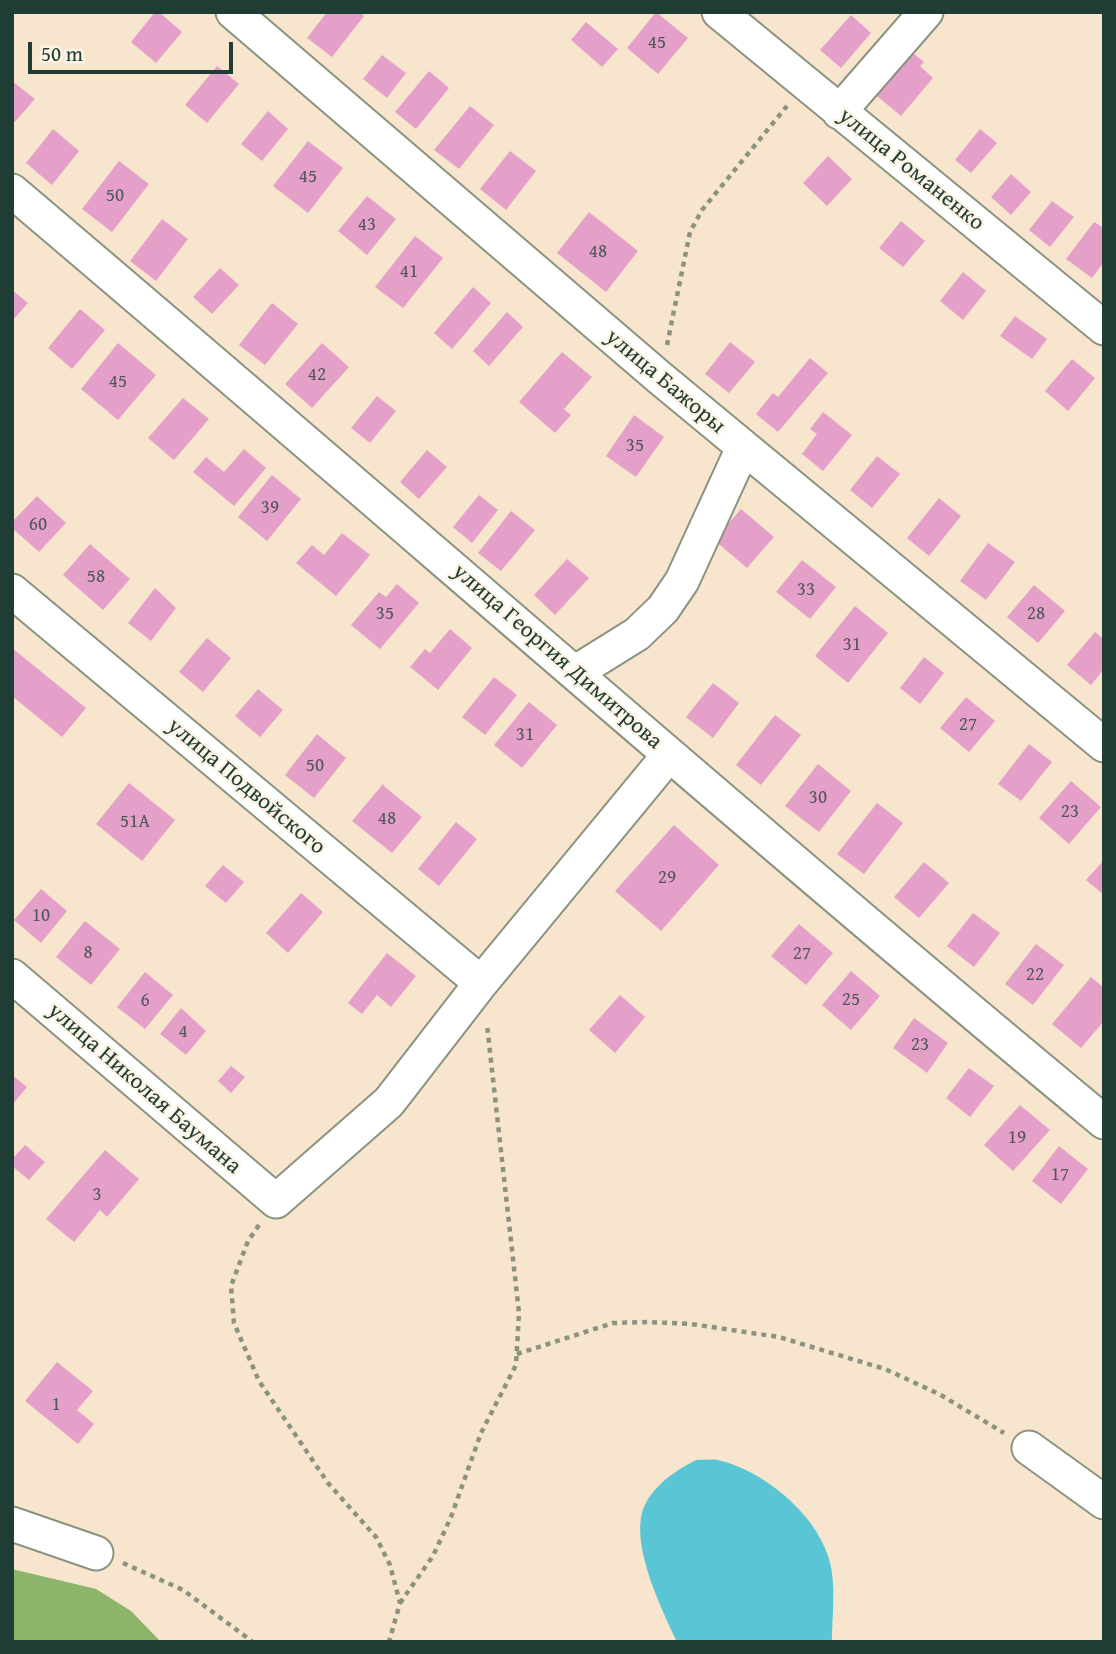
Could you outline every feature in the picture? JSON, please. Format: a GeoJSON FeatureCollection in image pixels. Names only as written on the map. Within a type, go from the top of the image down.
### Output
{"type":"FeatureCollection","features":[{"type":"Feature","properties":{"kind":"street","name":"улица Бажоры"},"geometry":{"type":"LineString","coordinates":[[233,12],[743,448],[1104,745]]}},
{"type":"Feature","properties":{"kind":"street","name":"улица Романенко"},"geometry":{"type":"LineString","coordinates":[[719,12],[1104,328]]}},
{"type":"Feature","properties":{"kind":"street"},"geometry":{"type":"LineString","coordinates":[[839,111],[926,12]]}},
{"type":"Feature","properties":{"kind":"street","name":"улица Георгия Димитрова"},"geometry":{"type":"LineString","coordinates":[[12,191],[576,672],[669,755],[1104,1122]]}},
{"type":"Feature","properties":{"kind":"street"},"geometry":{"type":"LineString","coordinates":[[576,672],[637,634],[663,608],[682,580],[743,448]]}},
{"type":"Feature","properties":{"kind":"street","name":"улица Подвойского"},"geometry":{"type":"LineString","coordinates":[[12,592],[481,983]]}},
{"type":"Feature","properties":{"kind":"street"},"geometry":{"type":"LineString","coordinates":[[276,1201],[389,1101],[481,983],[669,755]]}},
{"type":"Feature","properties":{"kind":"street","name":"улица Николая Баумана"},"geometry":{"type":"LineString","coordinates":[[12,976],[276,1201]]}},
{"type":"Feature","properties":{"kind":"street"},"geometry":{"type":"LineString","coordinates":[[1028,1448],[1104,1502]]}},
{"type":"Feature","properties":{"kind":"street"},"geometry":{"type":"LineString","coordinates":[[12,1524],[96,1553]]}},
{"type":"Feature","properties":{"kind":"path"},"geometry":{"type":"LineString","coordinates":[[660,378],[690,232],[702,210],[805,83]]}},
{"type":"Feature","properties":{"kind":"path"},"geometry":{"type":"LineString","coordinates":[[389,1642],[400,1603],[433,1556],[451,1517],[481,1433],[516,1365],[519,1313],[481,983]]}},
{"type":"Feature","properties":{"kind":"path"},"geometry":{"type":"LineString","coordinates":[[276,1201],[247,1241],[231,1286],[234,1323],[259,1381],[328,1483],[376,1536],[390,1565],[400,1603]]}},
{"type":"Feature","properties":{"kind":"path"},"geometry":{"type":"LineString","coordinates":[[517,1353],[612,1323],[691,1324],[779,1337],[885,1369],[939,1394],[1028,1448]]}},
{"type":"Feature","properties":{"kind":"path"},"geometry":{"type":"LineString","coordinates":[[96,1553],[140,1569],[183,1590],[253,1642]]}},
{"type":"Feature","properties":{"kind":"green space"},"geometry":{"type":"Polygon","coordinates":[[[12,1569],[96,1589],[131,1611],[161,1642],[12,1642],[12,1569]]]}},
{"type":"Feature","properties":{"kind":"water"},"geometry":{"type":"Polygon","coordinates":[[[696,1460],[718,1460],[752,1473],[784,1495],[811,1524],[821,1540],[831,1566],[832,1642],[677,1642],[646,1564],[640,1532],[641,1517],[655,1490],[670,1476],[696,1460]]]}},
{"type":"Feature","properties":{"kind":"building"},"geometry":{"type":"Polygon","coordinates":[[[155,12],[159,12],[182,32],[156,63],[131,42],[155,12]]]}},
{"type":"Feature","properties":{"kind":"building"},"geometry":{"type":"Polygon","coordinates":[[[327,12],[360,12],[364,16],[332,57],[307,38],[327,12]]]}},
{"type":"Feature","properties":{"kind":"building"},"geometry":{"type":"Polygon","coordinates":[[[656,12],[688,38],[658,74],[627,48],[656,12]]]}},
{"type":"Feature","properties":{"kind":"building"},"geometry":{"type":"Polygon","coordinates":[[[851,15],[871,33],[841,68],[820,50],[851,15]]]}},
{"type":"Feature","properties":{"kind":"building"},"geometry":{"type":"Polygon","coordinates":[[[586,22],[618,49],[602,67],[571,40],[586,22]]]}},
{"type":"Feature","properties":{"kind":"building"},"geometry":{"type":"Polygon","coordinates":[[[913,53],[924,62],[920,66],[933,78],[901,116],[877,96],[913,53]]]}},
{"type":"Feature","properties":{"kind":"building"},"geometry":{"type":"Polygon","coordinates":[[[382,55],[406,73],[387,98],[363,79],[382,55]]]}},
{"type":"Feature","properties":{"kind":"building"},"geometry":{"type":"Polygon","coordinates":[[[217,66],[239,84],[207,123],[185,105],[217,66]]]}},
{"type":"Feature","properties":{"kind":"building"},"geometry":{"type":"Polygon","coordinates":[[[429,71],[449,88],[416,129],[395,112],[429,71]]]}},
{"type":"Feature","properties":{"kind":"building"},"geometry":{"type":"Polygon","coordinates":[[[12,81],[35,99],[12,125],[12,81]]]}},
{"type":"Feature","properties":{"kind":"building"},"geometry":{"type":"Polygon","coordinates":[[[470,106],[494,125],[459,169],[434,150],[470,106]]]}},
{"type":"Feature","properties":{"kind":"building"},"geometry":{"type":"Polygon","coordinates":[[[268,111],[288,129],[262,161],[241,144],[268,111]]]}},
{"type":"Feature","properties":{"kind":"building"},"geometry":{"type":"Polygon","coordinates":[[[53,129],[79,151],[52,185],[26,163],[53,129]]]}},
{"type":"Feature","properties":{"kind":"building"},"geometry":{"type":"Polygon","coordinates":[[[980,129],[997,143],[971,173],[955,160],[980,129]]]}},
{"type":"Feature","properties":{"kind":"building"},"geometry":{"type":"Polygon","coordinates":[[[308,141],[343,168],[308,213],[273,186],[308,141]]]}},
{"type":"Feature","properties":{"kind":"building"},"geometry":{"type":"Polygon","coordinates":[[[510,151],[536,171],[506,210],[480,189],[510,151]]]}},
{"type":"Feature","properties":{"kind":"building"},"geometry":{"type":"Polygon","coordinates":[[[828,156],[852,179],[827,206],[803,183],[828,156]]]}},
{"type":"Feature","properties":{"kind":"building"},"geometry":{"type":"Polygon","coordinates":[[[119,161],[149,184],[112,232],[82,209],[119,161]]]}},
{"type":"Feature","properties":{"kind":"building"},"geometry":{"type":"Polygon","coordinates":[[[1011,174],[1031,192],[1011,215],[991,197],[1011,174]]]}},
{"type":"Feature","properties":{"kind":"building"},"geometry":{"type":"Polygon","coordinates":[[[367,196],[396,219],[367,255],[338,231],[367,196]]]}},
{"type":"Feature","properties":{"kind":"building"},"geometry":{"type":"Polygon","coordinates":[[[1052,201],[1074,217],[1050,247],[1029,230],[1052,201]]]}},
{"type":"Feature","properties":{"kind":"building"},"geometry":{"type":"Polygon","coordinates":[[[589,212],[638,251],[606,292],[557,253],[589,212]]]}},
{"type":"Feature","properties":{"kind":"building"},"geometry":{"type":"Polygon","coordinates":[[[162,219],[188,239],[156,281],[130,261],[162,219]]]}},
{"type":"Feature","properties":{"kind":"building"},"geometry":{"type":"Polygon","coordinates":[[[901,221],[925,241],[903,267],[879,248],[901,221]]]}},
{"type":"Feature","properties":{"kind":"building"},"geometry":{"type":"Polygon","coordinates":[[[1094,222],[1104,228],[1104,262],[1092,278],[1066,259],[1094,222]]]}},
{"type":"Feature","properties":{"kind":"building"},"geometry":{"type":"Polygon","coordinates":[[[415,236],[443,258],[403,308],[375,287],[415,236]]]}},
{"type":"Feature","properties":{"kind":"building"},"geometry":{"type":"Polygon","coordinates":[[[220,268],[239,285],[212,314],[193,297],[220,268]]]}},
{"type":"Feature","properties":{"kind":"building"},"geometry":{"type":"Polygon","coordinates":[[[963,272],[986,291],[963,320],[940,301],[963,272]]]}},
{"type":"Feature","properties":{"kind":"building"},"geometry":{"type":"Polygon","coordinates":[[[473,287],[491,303],[452,349],[434,333],[473,287]]]}},
{"type":"Feature","properties":{"kind":"building"},"geometry":{"type":"Polygon","coordinates":[[[12,290],[28,303],[12,321],[12,290]]]}},
{"type":"Feature","properties":{"kind":"building"},"geometry":{"type":"Polygon","coordinates":[[[272,303],[298,324],[265,365],[239,345],[272,303]]]}},
{"type":"Feature","properties":{"kind":"building"},"geometry":{"type":"Polygon","coordinates":[[[80,309],[105,330],[72,369],[48,348],[80,309]]]}},
{"type":"Feature","properties":{"kind":"building"},"geometry":{"type":"Polygon","coordinates":[[[507,312],[523,327],[489,366],[473,351],[507,312]]]}},
{"type":"Feature","properties":{"kind":"building"},"geometry":{"type":"Polygon","coordinates":[[[1015,316],[1047,339],[1032,359],[1000,336],[1015,316]]]}},
{"type":"Feature","properties":{"kind":"building"},"geometry":{"type":"Polygon","coordinates":[[[730,342],[755,362],[729,393],[705,374],[730,342]]]}},
{"type":"Feature","properties":{"kind":"building"},"geometry":{"type":"Polygon","coordinates":[[[118,343],[156,375],[118,420],[81,389],[118,343]]]}},
{"type":"Feature","properties":{"kind":"building"},"geometry":{"type":"Polygon","coordinates":[[[322,343],[349,367],[312,408],[285,384],[322,343]]]}},
{"type":"Feature","properties":{"kind":"building"},"geometry":{"type":"Polygon","coordinates":[[[562,352],[592,377],[564,409],[571,415],[555,433],[519,402],[562,352]]]}},
{"type":"Feature","properties":{"kind":"building"},"geometry":{"type":"Polygon","coordinates":[[[810,358],[828,373],[778,432],[756,414],[773,393],[778,397],[810,358]]]}},
{"type":"Feature","properties":{"kind":"building"},"geometry":{"type":"Polygon","coordinates":[[[1072,359],[1095,378],[1068,411],[1045,391],[1072,359]]]}},
{"type":"Feature","properties":{"kind":"building"},"geometry":{"type":"Polygon","coordinates":[[[377,396],[396,411],[370,443],[351,428],[377,396]]]}},
{"type":"Feature","properties":{"kind":"building"},"geometry":{"type":"Polygon","coordinates":[[[183,398],[209,419],[174,460],[148,438],[183,398]]]}},
{"type":"Feature","properties":{"kind":"building"},"geometry":{"type":"Polygon","coordinates":[[[823,412],[852,435],[823,471],[802,454],[817,434],[810,429],[823,412]]]}},
{"type":"Feature","properties":{"kind":"building"},"geometry":{"type":"Polygon","coordinates":[[[634,415],[664,437],[636,477],[606,456],[634,415]]]}},
{"type":"Feature","properties":{"kind":"building"},"geometry":{"type":"Polygon","coordinates":[[[244,449],[266,468],[234,506],[193,472],[206,457],[224,472],[244,449]]]}},
{"type":"Feature","properties":{"kind":"building"},"geometry":{"type":"Polygon","coordinates":[[[427,450],[447,467],[419,499],[400,482],[427,450]]]}},
{"type":"Feature","properties":{"kind":"building"},"geometry":{"type":"Polygon","coordinates":[[[877,456],[900,474],[872,508],[850,490],[877,456]]]}},
{"type":"Feature","properties":{"kind":"building"},"geometry":{"type":"Polygon","coordinates":[[[272,475],[301,499],[267,541],[238,517],[272,475]]]}},
{"type":"Feature","properties":{"kind":"building"},"geometry":{"type":"Polygon","coordinates":[[[479,495],[498,510],[472,543],[453,527],[479,495]]]}},
{"type":"Feature","properties":{"kind":"building"},"geometry":{"type":"Polygon","coordinates":[[[37,496],[66,523],[39,552],[12,528],[12,522],[37,496]]]}},
{"type":"Feature","properties":{"kind":"building"},"geometry":{"type":"Polygon","coordinates":[[[939,498],[961,516],[929,556],[907,538],[939,498]]]}},
{"type":"Feature","properties":{"kind":"building"},"geometry":{"type":"Polygon","coordinates":[[[741,509],[774,537],[747,568],[714,540],[741,509]]]}},
{"type":"Feature","properties":{"kind":"building"},"geometry":{"type":"Polygon","coordinates":[[[511,511],[535,530],[501,571],[478,553],[511,511]]]}},
{"type":"Feature","properties":{"kind":"building"},"geometry":{"type":"Polygon","coordinates":[[[342,533],[370,555],[336,596],[296,563],[312,545],[324,555],[342,533]]]}},
{"type":"Feature","properties":{"kind":"building"},"geometry":{"type":"Polygon","coordinates":[[[988,543],[1015,562],[986,600],[960,581],[988,543]]]}},
{"type":"Feature","properties":{"kind":"building"},"geometry":{"type":"Polygon","coordinates":[[[90,544],[130,579],[103,610],[63,575],[90,544]]]}},
{"type":"Feature","properties":{"kind":"building"},"geometry":{"type":"Polygon","coordinates":[[[567,559],[589,578],[555,615],[534,595],[567,559]]]}},
{"type":"Feature","properties":{"kind":"building"},"geometry":{"type":"Polygon","coordinates":[[[802,560],[836,587],[810,619],[776,592],[802,560]]]}},
{"type":"Feature","properties":{"kind":"building"},"geometry":{"type":"Polygon","coordinates":[[[397,584],[419,603],[380,649],[351,625],[379,592],[386,597],[397,584]]]}},
{"type":"Feature","properties":{"kind":"building"},"geometry":{"type":"Polygon","coordinates":[[[1034,585],[1065,611],[1038,643],[1007,617],[1034,585]]]}},
{"type":"Feature","properties":{"kind":"building"},"geometry":{"type":"Polygon","coordinates":[[[155,588],[176,608],[151,641],[128,623],[155,588]]]}},
{"type":"Feature","properties":{"kind":"building"},"geometry":{"type":"Polygon","coordinates":[[[855,606],[888,633],[848,683],[815,656],[855,606]]]}},
{"type":"Feature","properties":{"kind":"building"},"geometry":{"type":"Polygon","coordinates":[[[450,629],[472,648],[438,690],[410,667],[425,649],[430,653],[450,629]]]}},
{"type":"Feature","properties":{"kind":"building"},"geometry":{"type":"Polygon","coordinates":[[[1095,632],[1104,639],[1104,669],[1091,685],[1067,665],[1095,632]]]}},
{"type":"Feature","properties":{"kind":"building"},"geometry":{"type":"Polygon","coordinates":[[[207,638],[231,658],[203,692],[179,672],[207,638]]]}},
{"type":"Feature","properties":{"kind":"building"},"geometry":{"type":"Polygon","coordinates":[[[12,648],[86,708],[62,737],[12,696],[12,648]]]}},
{"type":"Feature","properties":{"kind":"building"},"geometry":{"type":"Polygon","coordinates":[[[924,657],[944,673],[920,704],[900,688],[924,657]]]}},
{"type":"Feature","properties":{"kind":"building"},"geometry":{"type":"Polygon","coordinates":[[[494,677],[517,695],[485,735],[462,717],[494,677]]]}},
{"type":"Feature","properties":{"kind":"building"},"geometry":{"type":"Polygon","coordinates":[[[713,683],[739,703],[713,738],[686,717],[713,683]]]}},
{"type":"Feature","properties":{"kind":"building"},"geometry":{"type":"Polygon","coordinates":[[[258,689],[283,710],[260,737],[235,716],[258,689]]]}},
{"type":"Feature","properties":{"kind":"building"},"geometry":{"type":"Polygon","coordinates":[[[966,697],[995,721],[969,752],[940,728],[966,697]]]}},
{"type":"Feature","properties":{"kind":"building"},"geometry":{"type":"Polygon","coordinates":[[[529,702],[557,725],[522,768],[494,745],[529,702]]]}},
{"type":"Feature","properties":{"kind":"building"},"geometry":{"type":"Polygon","coordinates":[[[775,715],[801,735],[761,785],[736,765],[775,715]]]}},
{"type":"Feature","properties":{"kind":"building"},"geometry":{"type":"Polygon","coordinates":[[[317,734],[346,758],[314,798],[285,775],[317,734]]]}},
{"type":"Feature","properties":{"kind":"building"},"geometry":{"type":"Polygon","coordinates":[[[1029,744],[1052,762],[1021,801],[998,784],[1029,744]]]}},
{"type":"Feature","properties":{"kind":"building"},"geometry":{"type":"Polygon","coordinates":[[[818,764],[851,791],[819,832],[785,806],[818,764]]]}},
{"type":"Feature","properties":{"kind":"building"},"geometry":{"type":"Polygon","coordinates":[[[1071,781],[1101,807],[1069,844],[1039,818],[1071,781]]]}},
{"type":"Feature","properties":{"kind":"building"},"geometry":{"type":"Polygon","coordinates":[[[129,783],[175,820],[142,861],[96,824],[129,783]]]}},
{"type":"Feature","properties":{"kind":"building"},"geometry":{"type":"Polygon","coordinates":[[[383,784],[422,817],[392,853],[352,821],[383,784]]]}},
{"type":"Feature","properties":{"kind":"building"},"geometry":{"type":"Polygon","coordinates":[[[877,803],[903,823],[864,874],[837,854],[877,803]]]}},
{"type":"Feature","properties":{"kind":"building"},"geometry":{"type":"Polygon","coordinates":[[[456,822],[477,839],[439,886],[418,869],[456,822]]]}},
{"type":"Feature","properties":{"kind":"building"},"geometry":{"type":"Polygon","coordinates":[[[674,825],[719,865],[661,931],[615,891],[674,825]]]}},
{"type":"Feature","properties":{"kind":"building"},"geometry":{"type":"Polygon","coordinates":[[[1104,860],[1104,895],[1086,880],[1104,860]]]}},
{"type":"Feature","properties":{"kind":"building"},"geometry":{"type":"Polygon","coordinates":[[[924,862],[949,883],[919,918],[894,897],[924,862]]]}},
{"type":"Feature","properties":{"kind":"building"},"geometry":{"type":"Polygon","coordinates":[[[223,865],[244,882],[226,903],[205,886],[223,865]]]}},
{"type":"Feature","properties":{"kind":"building"},"geometry":{"type":"Polygon","coordinates":[[[41,889],[67,911],[41,943],[14,920],[41,889]]]}},
{"type":"Feature","properties":{"kind":"building"},"geometry":{"type":"Polygon","coordinates":[[[301,893],[323,912],[288,953],[266,933],[301,893]]]}},
{"type":"Feature","properties":{"kind":"building"},"geometry":{"type":"Polygon","coordinates":[[[973,913],[1000,933],[974,967],[947,946],[973,913]]]}},
{"type":"Feature","properties":{"kind":"building"},"geometry":{"type":"Polygon","coordinates":[[[85,921],[120,949],[91,985],[56,957],[85,921]]]}},
{"type":"Feature","properties":{"kind":"building"},"geometry":{"type":"Polygon","coordinates":[[[799,924],[833,953],[806,985],[771,956],[799,924]]]}},
{"type":"Feature","properties":{"kind":"building"},"geometry":{"type":"Polygon","coordinates":[[[1036,944],[1064,965],[1033,1005],[1005,984],[1036,944]]]}},
{"type":"Feature","properties":{"kind":"building"},"geometry":{"type":"Polygon","coordinates":[[[387,953],[416,976],[391,1007],[377,995],[362,1014],[348,1003],[387,953]]]}},
{"type":"Feature","properties":{"kind":"building"},"geometry":{"type":"Polygon","coordinates":[[[851,971],[880,996],[851,1030],[822,1005],[851,971]]]}},
{"type":"Feature","properties":{"kind":"building"},"geometry":{"type":"Polygon","coordinates":[[[145,972],[173,995],[145,1029],[117,1007],[145,972]]]}},
{"type":"Feature","properties":{"kind":"building"},"geometry":{"type":"Polygon","coordinates":[[[1091,977],[1104,988],[1104,1021],[1081,1048],[1052,1024],[1091,977]]]}},
{"type":"Feature","properties":{"kind":"building"},"geometry":{"type":"Polygon","coordinates":[[[620,995],[645,1017],[615,1053],[589,1030],[620,995]]]}},
{"type":"Feature","properties":{"kind":"building"},"geometry":{"type":"Polygon","coordinates":[[[181,1008],[206,1031],[186,1055],[160,1034],[181,1008]]]}},
{"type":"Feature","properties":{"kind":"building"},"geometry":{"type":"Polygon","coordinates":[[[914,1018],[948,1043],[927,1073],[893,1048],[914,1018]]]}},
{"type":"Feature","properties":{"kind":"building"},"geometry":{"type":"Polygon","coordinates":[[[231,1066],[245,1077],[231,1093],[218,1081],[231,1066]]]}},
{"type":"Feature","properties":{"kind":"building"},"geometry":{"type":"Polygon","coordinates":[[[969,1068],[994,1086],[970,1117],[946,1098],[969,1068]]]}},
{"type":"Feature","properties":{"kind":"building"},"geometry":{"type":"Polygon","coordinates":[[[12,1075],[27,1087],[12,1105],[12,1075]]]}},
{"type":"Feature","properties":{"kind":"building"},"geometry":{"type":"Polygon","coordinates":[[[1020,1105],[1050,1130],[1013,1171],[984,1145],[1020,1105]]]}},
{"type":"Feature","properties":{"kind":"building"},"geometry":{"type":"Polygon","coordinates":[[[25,1145],[45,1162],[29,1180],[12,1166],[12,1159],[25,1145]]]}},
{"type":"Feature","properties":{"kind":"building"},"geometry":{"type":"Polygon","coordinates":[[[1059,1146],[1088,1169],[1061,1204],[1032,1181],[1059,1146]]]}},
{"type":"Feature","properties":{"kind":"building"},"geometry":{"type":"Polygon","coordinates":[[[105,1150],[139,1179],[107,1217],[100,1210],[74,1242],[46,1219],[105,1150]]]}},
{"type":"Feature","properties":{"kind":"building"},"geometry":{"type":"Polygon","coordinates":[[[57,1362],[93,1391],[77,1410],[94,1424],[78,1444],[25,1401],[57,1362]]]}}]}
